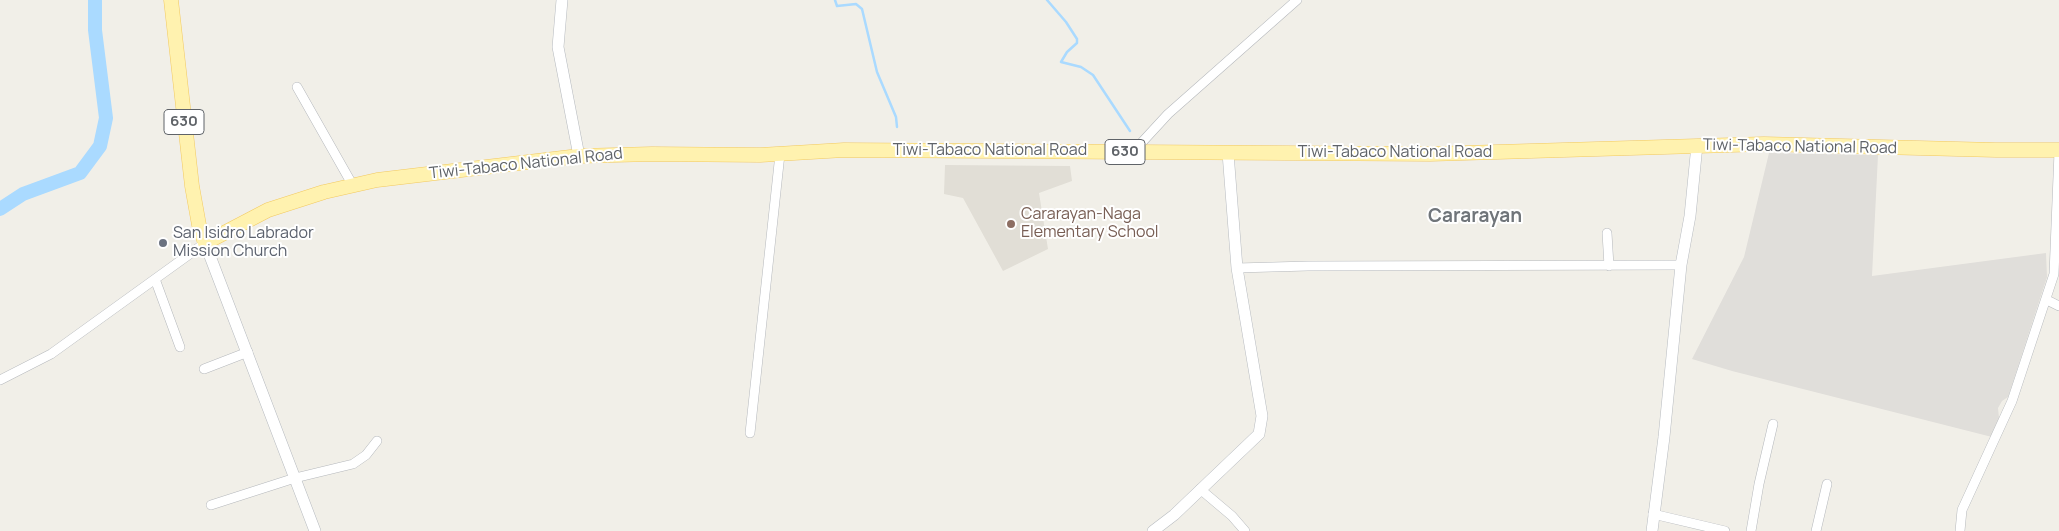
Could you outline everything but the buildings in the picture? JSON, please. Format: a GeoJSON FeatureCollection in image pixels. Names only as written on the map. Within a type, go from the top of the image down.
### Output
{"type":"FeatureCollection","features":[{"type":"Feature","properties":{"kind":"main road","name":"630"},"geometry":{"type":"LineString","coordinates":[[171,0],[192,186],[199,225],[205,243]]}},
{"type":"Feature","properties":{"kind":"main road"},"geometry":{"type":"LineString","coordinates":[[562,0],[558,47],[579,156]]}},
{"type":"Feature","properties":{"kind":"main road","name":"Tiwi-Tabaco National Road"},"geometry":{"type":"LineString","coordinates":[[205,243],[268,210],[352,184],[579,156],[780,154],[844,150],[1440,154],[1764,144],[2059,151]]}},
{"type":"Feature","properties":{"kind":"main road"},"geometry":{"type":"LineString","coordinates":[[1652,531],[1664,437],[1680,265],[1690,216],[1697,146]]}},
{"type":"Feature","properties":{"kind":"main road"},"geometry":{"type":"LineString","coordinates":[[1153,531],[1174,515],[1259,434],[1261,425],[1262,416],[1237,268],[1228,153]]}},
{"type":"Feature","properties":{"kind":"main road"},"geometry":{"type":"LineString","coordinates":[[205,243],[315,531]]}},
{"type":"Feature","properties":{"kind":"street"},"geometry":{"type":"LineString","coordinates":[[1133,152],[1168,114],[1297,0]]}},
{"type":"Feature","properties":{"kind":"street"},"geometry":{"type":"LineString","coordinates":[[297,87],[352,184]]}},
{"type":"Feature","properties":{"kind":"street"},"geometry":{"type":"LineString","coordinates":[[1960,531],[1962,510],[2012,401],[2054,274],[2059,151]]}},
{"type":"Feature","properties":{"kind":"street"},"geometry":{"type":"LineString","coordinates":[[750,433],[780,154]]}},
{"type":"Feature","properties":{"kind":"street"},"geometry":{"type":"LineString","coordinates":[[1607,233],[1609,266]]}},
{"type":"Feature","properties":{"kind":"street"},"geometry":{"type":"LineString","coordinates":[[0,380],[51,354],[205,243]]}},
{"type":"Feature","properties":{"kind":"street"},"geometry":{"type":"LineString","coordinates":[[1237,268],[1308,266],[1680,265]]}},
{"type":"Feature","properties":{"kind":"street"},"geometry":{"type":"LineString","coordinates":[[155,279],[180,347]]}},
{"type":"Feature","properties":{"kind":"street"},"geometry":{"type":"LineString","coordinates":[[2046,300],[2059,306]]}},
{"type":"Feature","properties":{"kind":"street"},"geometry":{"type":"LineString","coordinates":[[204,369],[248,352]]}},
{"type":"Feature","properties":{"kind":"street"},"geometry":{"type":"LineString","coordinates":[[1751,531],[1759,484],[1773,424]]}},
{"type":"Feature","properties":{"kind":"street"},"geometry":{"type":"LineString","coordinates":[[210,506],[295,478],[353,464],[366,455],[377,441]]}},
{"type":"Feature","properties":{"kind":"street"},"geometry":{"type":"LineString","coordinates":[[1816,531],[1827,484]]}},
{"type":"Feature","properties":{"kind":"street"},"geometry":{"type":"LineString","coordinates":[[1200,489],[1232,516],[1245,531]]}},
{"type":"Feature","properties":{"kind":"street"},"geometry":{"type":"LineString","coordinates":[[1653,514],[1725,531]]}},
{"type":"Feature","properties":{"kind":"shaded area"},"geometry":{"type":"Polygon","coordinates":[[[1769,153],[1878,155],[1872,276],[2046,253],[2047,277],[2008,397],[2002,401],[1998,408],[1999,418],[1992,437],[1732,371],[1692,359],[1744,257],[1769,153]]]}},
{"type":"Feature","properties":{"kind":"shaded area","name":"Cararayan-Naga Elementary School"},"geometry":{"type":"Polygon","coordinates":[[[945,165],[1070,166],[1072,181],[1039,193],[1048,249],[1003,271],[963,198],[944,194],[945,165]]]}},
{"type":"Feature","properties":{"kind":"waterway"},"geometry":{"type":"LineString","coordinates":[[0,209],[23,194],[80,173],[100,146],[106,118],[95,30],[95,0]]}},
{"type":"Feature","properties":{"kind":"waterway"},"geometry":{"type":"LineString","coordinates":[[835,0],[837,6],[856,4],[862,9],[877,72],[896,117],[897,127]]}},
{"type":"Feature","properties":{"kind":"waterway"},"geometry":{"type":"LineString","coordinates":[[1047,0],[1066,22],[1077,39],[1077,43],[1067,52],[1061,62],[1081,67],[1093,75],[1130,131]]}},
{"type":"Feature","properties":{"kind":"place","name":"Cararayan-Naga Elementary School"},"geometry":{"type":"Point","coordinates":[1011,224]}},
{"type":"Feature","properties":{"kind":"place","name":"San Isidro Labrador Mission Church"},"geometry":{"type":"Point","coordinates":[163,243]}},
{"type":"Feature","properties":{"kind":"district","name":"Cararayan"},"geometry":{"type":"Point","coordinates":[1475,217]}}]}
